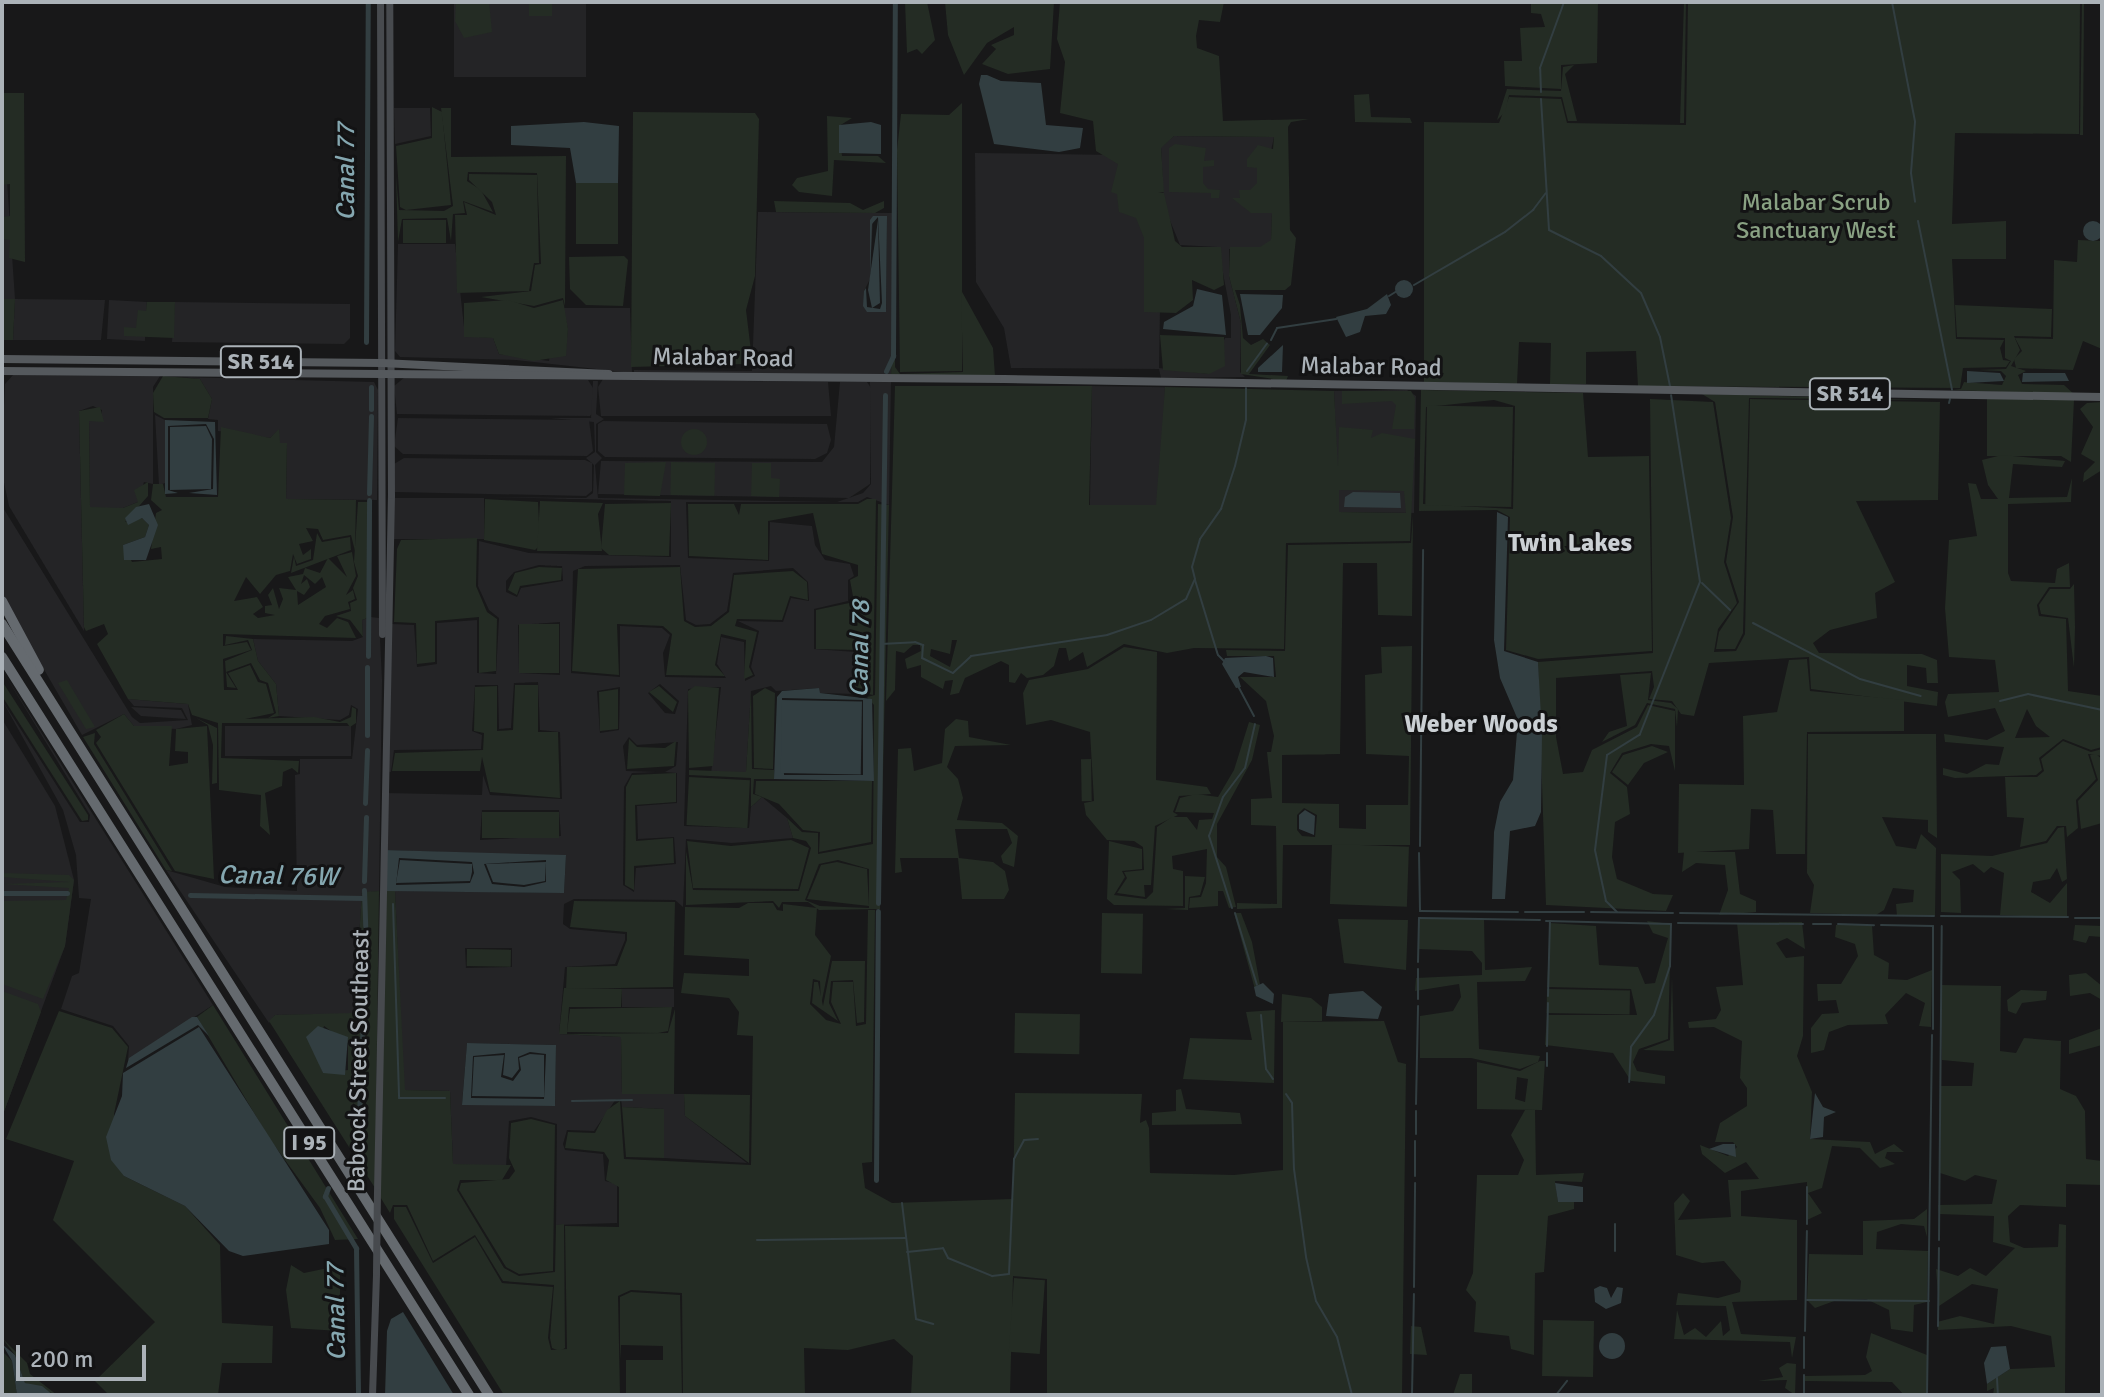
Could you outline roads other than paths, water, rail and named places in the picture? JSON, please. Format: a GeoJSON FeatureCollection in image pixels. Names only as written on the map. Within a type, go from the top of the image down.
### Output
{"type":"FeatureCollection","features":[{"type":"Feature","properties":{"kind":"highway"},"geometry":{"type":"LineString","coordinates":[[2,601],[58,712]]}},
{"type":"Feature","properties":{"kind":"highway","name":"I 95"},"geometry":{"type":"LineString","coordinates":[[2,624],[489,1395]]}},
{"type":"Feature","properties":{"kind":"highway","name":"I 95"},"geometry":{"type":"LineString","coordinates":[[2,657],[469,1395]]}},
{"type":"Feature","properties":{"kind":"highway"},"geometry":{"type":"LineString","coordinates":[[2,666],[46,727]]}},
{"type":"Feature","properties":{"kind":"main road"},"geometry":{"type":"LineString","coordinates":[[380,2],[387,363]]}},
{"type":"Feature","properties":{"kind":"main road"},"geometry":{"type":"LineString","coordinates":[[387,363],[391,212],[389,2]]}},
{"type":"Feature","properties":{"kind":"main road"},"geometry":{"type":"LineString","coordinates":[[382,199],[391,212]]}},
{"type":"Feature","properties":{"kind":"main road","name":"Malabar Road"},"geometry":{"type":"LineString","coordinates":[[2,365],[15,359],[387,363],[557,369],[640,377]]}},
{"type":"Feature","properties":{"kind":"main road"},"geometry":{"type":"LineString","coordinates":[[227,373],[246,362]]}},
{"type":"Feature","properties":{"kind":"main road","name":"Babcock Street Southeast"},"geometry":{"type":"LineString","coordinates":[[372,1395],[385,680],[378,559],[387,363]]}},
{"type":"Feature","properties":{"kind":"main road","name":"Malabar Road"},"geometry":{"type":"LineString","coordinates":[[2,365],[387,376],[2102,397]]}},
{"type":"Feature","properties":{"kind":"main road"},"geometry":{"type":"LineString","coordinates":[[521,377],[553,376],[557,369]]}},
{"type":"Feature","properties":{"kind":"waterway","name":"Canal 77"},"geometry":{"type":"LineString","coordinates":[[366,342],[368,2]]}},
{"type":"Feature","properties":{"kind":"waterway","name":"Canal 78"},"geometry":{"type":"LineString","coordinates":[[886,371],[893,356],[895,2]]}},
{"type":"Feature","properties":{"kind":"waterway"},"geometry":{"type":"LineString","coordinates":[[1541,92],[1540,68],[1564,2]]}},
{"type":"Feature","properties":{"kind":"waterway"},"geometry":{"type":"LineString","coordinates":[[1892,2],[1915,122],[1911,173],[1915,202]]}},
{"type":"Feature","properties":{"kind":"waterway"},"geometry":{"type":"LineString","coordinates":[[1541,99],[1549,230],[1601,256],[1641,293],[1660,337],[1670,386]]}},
{"type":"Feature","properties":{"kind":"waterway"},"geometry":{"type":"LineString","coordinates":[[1414,285],[1505,232],[1533,210],[1546,193]]}},
{"type":"Feature","properties":{"kind":"waterway"},"geometry":{"type":"LineString","coordinates":[[1918,221],[1952,390]]}},
{"type":"Feature","properties":{"kind":"waterway"},"geometry":{"type":"LineString","coordinates":[[1389,296],[1397,291]]}},
{"type":"Feature","properties":{"kind":"waterway"},"geometry":{"type":"LineString","coordinates":[[1271,340],[1277,328],[1336,319]]}},
{"type":"Feature","properties":{"kind":"waterway"},"geometry":{"type":"LineString","coordinates":[[1247,371],[1267,343]]}},
{"type":"Feature","properties":{"kind":"waterway","name":"Canal 77"},"geometry":{"type":"LineString","coordinates":[[371,387],[371,409]]}},
{"type":"Feature","properties":{"kind":"waterway"},"geometry":{"type":"LineString","coordinates":[[881,644],[915,642],[923,645],[922,658],[953,673],[971,656],[1107,635],[1151,620],[1186,599],[1195,579],[1192,567],[1200,539],[1221,509],[1235,466],[1246,420],[1246,388]]}},
{"type":"Feature","properties":{"kind":"waterway","name":"Canal 78"},"geometry":{"type":"LineString","coordinates":[[878,903],[885,395]]}},
{"type":"Feature","properties":{"kind":"waterway"},"geometry":{"type":"LineString","coordinates":[[1617,912],[1606,901],[1595,850],[1607,755],[1640,734],[1700,582],[1671,395]]}},
{"type":"Feature","properties":{"kind":"waterway"},"geometry":{"type":"LineString","coordinates":[[1949,403],[1950,399]]}},
{"type":"Feature","properties":{"kind":"waterway","name":"Canal 77"},"geometry":{"type":"LineString","coordinates":[[369,493],[371,416]]}},
{"type":"Feature","properties":{"kind":"waterway","name":"Canal 77"},"geometry":{"type":"LineString","coordinates":[[368,656],[369,500]]}},
{"type":"Feature","properties":{"kind":"waterway"},"geometry":{"type":"LineString","coordinates":[[1420,846],[1423,550]]}},
{"type":"Feature","properties":{"kind":"waterway"},"geometry":{"type":"LineString","coordinates":[[1195,580],[1218,655],[1226,663]]}},
{"type":"Feature","properties":{"kind":"waterway"},"geometry":{"type":"LineString","coordinates":[[1702,583],[1730,610]]}},
{"type":"Feature","properties":{"kind":"waterway"},"geometry":{"type":"LineString","coordinates":[[1753,623],[1860,679],[1921,696]]}},
{"type":"Feature","properties":{"kind":"waterway","name":"Canal 77"},"geometry":{"type":"LineString","coordinates":[[367,667],[367,735]]}},
{"type":"Feature","properties":{"kind":"waterway"},"geometry":{"type":"LineString","coordinates":[[1238,686],[1254,716]]}},
{"type":"Feature","properties":{"kind":"waterway"},"geometry":{"type":"LineString","coordinates":[[2000,701],[2028,694],[2102,710]]}},
{"type":"Feature","properties":{"kind":"waterway"},"geometry":{"type":"LineString","coordinates":[[1232,908],[1209,836],[1223,797],[1245,768],[1255,724]]}},
{"type":"Feature","properties":{"kind":"waterway","name":"Canal 77"},"geometry":{"type":"LineString","coordinates":[[365,803],[367,750]]}},
{"type":"Feature","properties":{"kind":"waterway","name":"Canal 77"},"geometry":{"type":"LineString","coordinates":[[364,881],[366,817]]}},
{"type":"Feature","properties":{"kind":"waterway"},"geometry":{"type":"LineString","coordinates":[[1419,853],[1420,911],[1518,912]]}},
{"type":"Feature","properties":{"kind":"waterway","name":"Canal 77"},"geometry":{"type":"LineString","coordinates":[[364,890],[365,926]]}},
{"type":"Feature","properties":{"kind":"waterway","name":"Canal 76W"},"geometry":{"type":"LineString","coordinates":[[2,893],[67,893]]}},
{"type":"Feature","properties":{"kind":"waterway","name":"Canal 76W"},"geometry":{"type":"LineString","coordinates":[[190,895],[364,898]]}},
{"type":"Feature","properties":{"kind":"waterway"},"geometry":{"type":"LineString","coordinates":[[393,904],[399,1098],[445,1098]]}},
{"type":"Feature","properties":{"kind":"waterway","name":"Canal 78"},"geometry":{"type":"LineString","coordinates":[[876,1180],[878,911]]}},
{"type":"Feature","properties":{"kind":"waterway"},"geometry":{"type":"LineString","coordinates":[[1525,912],[1584,912]]}},
{"type":"Feature","properties":{"kind":"waterway"},"geometry":{"type":"LineString","coordinates":[[1591,912],[1673,913]]}},
{"type":"Feature","properties":{"kind":"waterway"},"geometry":{"type":"LineString","coordinates":[[1235,913],[1257,985]]}},
{"type":"Feature","properties":{"kind":"waterway"},"geometry":{"type":"LineString","coordinates":[[1680,913],[1934,916]]}},
{"type":"Feature","properties":{"kind":"waterway"},"geometry":{"type":"LineString","coordinates":[[1941,916],[2068,917]]}},
{"type":"Feature","properties":{"kind":"waterway"},"geometry":{"type":"LineString","coordinates":[[1418,962],[1419,918],[1540,920]]}},
{"type":"Feature","properties":{"kind":"waterway"},"geometry":{"type":"LineString","coordinates":[[2075,918],[2102,918]]}},
{"type":"Feature","properties":{"kind":"waterway"},"geometry":{"type":"LineString","coordinates":[[1546,921],[1671,924],[1670,966],[1654,1015],[1631,1047],[1629,1082]]}},
{"type":"Feature","properties":{"kind":"waterway"},"geometry":{"type":"LineString","coordinates":[[1548,996],[1550,921]]}},
{"type":"Feature","properties":{"kind":"waterway"},"geometry":{"type":"LineString","coordinates":[[1678,923],[1803,924]]}},
{"type":"Feature","properties":{"kind":"waterway"},"geometry":{"type":"LineString","coordinates":[[1813,924],[1831,924]]}},
{"type":"Feature","properties":{"kind":"waterway"},"geometry":{"type":"LineString","coordinates":[[1838,924],[1874,925]]}},
{"type":"Feature","properties":{"kind":"waterway"},"geometry":{"type":"LineString","coordinates":[[1881,925],[1933,926],[1933,1029]]}},
{"type":"Feature","properties":{"kind":"waterway"},"geometry":{"type":"LineString","coordinates":[[1939,1240],[1942,926]]}},
{"type":"Feature","properties":{"kind":"waterway","name":"Canal 77"},"geometry":{"type":"LineString","coordinates":[[364,1000],[365,940]]}},
{"type":"Feature","properties":{"kind":"waterway"},"geometry":{"type":"LineString","coordinates":[[1418,969],[1418,999]]}},
{"type":"Feature","properties":{"kind":"waterway"},"geometry":{"type":"LineString","coordinates":[[1547,1046],[1548,1003]]}},
{"type":"Feature","properties":{"kind":"waterway"},"geometry":{"type":"LineString","coordinates":[[1416,1104],[1418,1006]]}},
{"type":"Feature","properties":{"kind":"waterway"},"geometry":{"type":"LineString","coordinates":[[1261,1015],[1266,1069],[1273,1079]]}},
{"type":"Feature","properties":{"kind":"waterway","name":"Canal 77"},"geometry":{"type":"LineString","coordinates":[[357,1162],[363,1017]]}},
{"type":"Feature","properties":{"kind":"waterway"},"geometry":{"type":"LineString","coordinates":[[1927,1395],[1932,1035]]}},
{"type":"Feature","properties":{"kind":"waterway"},"geometry":{"type":"LineString","coordinates":[[1547,1053],[1547,1066]]}},
{"type":"Feature","properties":{"kind":"waterway"},"geometry":{"type":"LineString","coordinates":[[1286,1094],[1292,1103],[1294,1169],[1306,1257],[1316,1301],[1337,1337],[1352,1395]]}},
{"type":"Feature","properties":{"kind":"waterway"},"geometry":{"type":"LineString","coordinates":[[572,1101],[632,1100]]}},
{"type":"Feature","properties":{"kind":"waterway"},"geometry":{"type":"LineString","coordinates":[[1416,1111],[1416,1134]]}},
{"type":"Feature","properties":{"kind":"waterway"},"geometry":{"type":"LineString","coordinates":[[907,1252],[943,1248],[948,1258],[992,1276],[1009,1274],[1014,1159],[1024,1140],[1038,1139]]}},
{"type":"Feature","properties":{"kind":"waterway"},"geometry":{"type":"LineString","coordinates":[[1415,1141],[1415,1176]]}},
{"type":"Feature","properties":{"kind":"waterway"},"geometry":{"type":"LineString","coordinates":[[1414,1287],[1415,1183]]}},
{"type":"Feature","properties":{"kind":"waterway"},"geometry":{"type":"LineString","coordinates":[[1807,1187],[1807,1224]]}},
{"type":"Feature","properties":{"kind":"waterway","name":"Canal 77"},"geometry":{"type":"LineString","coordinates":[[328,1188],[325,1196],[356,1248],[358,1395]]}},
{"type":"Feature","properties":{"kind":"waterway"},"geometry":{"type":"LineString","coordinates":[[902,1203],[916,1319],[933,1324]]}},
{"type":"Feature","properties":{"kind":"waterway"},"geometry":{"type":"LineString","coordinates":[[1615,1224],[1615,1251]]}},
{"type":"Feature","properties":{"kind":"waterway"},"geometry":{"type":"LineString","coordinates":[[1805,1331],[1807,1231]]}},
{"type":"Feature","properties":{"kind":"waterway"},"geometry":{"type":"LineString","coordinates":[[757,1240],[906,1238]]}},
{"type":"Feature","properties":{"kind":"waterway"},"geometry":{"type":"LineString","coordinates":[[1938,1326],[1939,1248]]}},
{"type":"Feature","properties":{"kind":"waterway"},"geometry":{"type":"LineString","coordinates":[[1412,1395],[1414,1294]]}},
{"type":"Feature","properties":{"kind":"waterway"},"geometry":{"type":"LineString","coordinates":[[1807,1300],[1929,1301]]}},
{"type":"Feature","properties":{"kind":"waterway"},"geometry":{"type":"LineString","coordinates":[[1804,1337],[1804,1368]]}},
{"type":"Feature","properties":{"kind":"waterway"},"geometry":{"type":"LineString","coordinates":[[1804,1375],[1804,1395]]}},
{"type":"Feature","properties":{"kind":"waterway"},"geometry":{"type":"LineString","coordinates":[[1997,1378],[1998,1395]]}},
{"type":"Feature","properties":{"kind":"waterway"},"geometry":{"type":"LineString","coordinates":[[1556,1395],[1567,1381]]}},
{"type":"Feature","properties":{"kind":"district","name":"Twin Lakes"},"geometry":{"type":"Point","coordinates":[1570,544]}},
{"type":"Feature","properties":{"kind":"district","name":"Weber Woods"},"geometry":{"type":"Point","coordinates":[1481,725]}},
{"type":"Feature","properties":{"kind":"park label","name":"Malabar Scrub Sanctuary West"},"geometry":{"type":"Point","coordinates":[1816,217]}}]}
